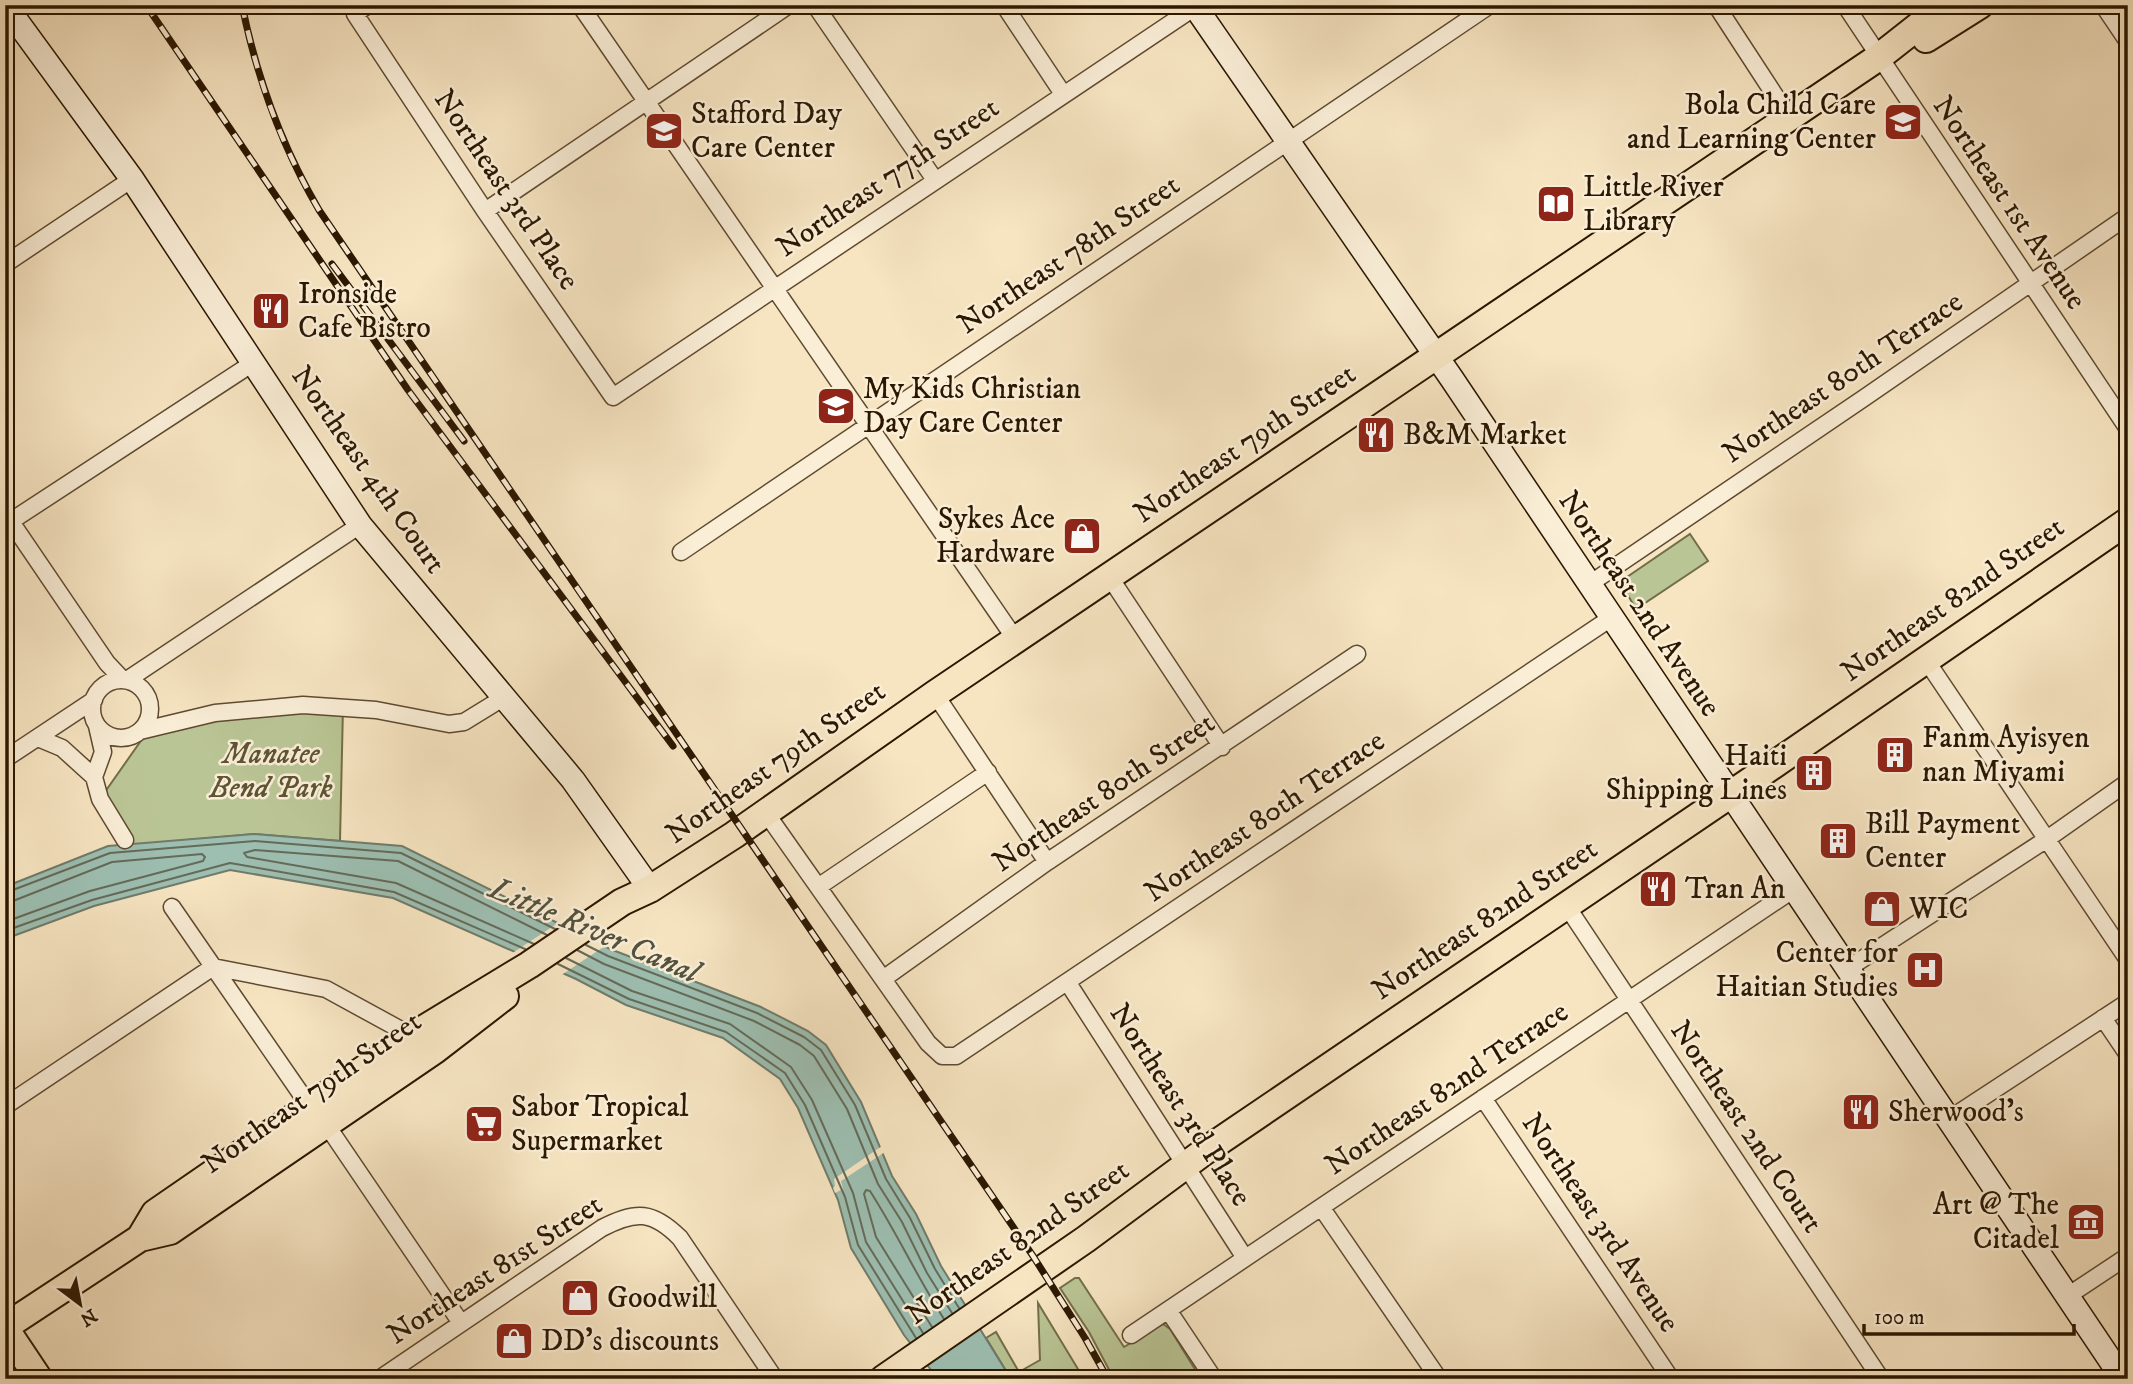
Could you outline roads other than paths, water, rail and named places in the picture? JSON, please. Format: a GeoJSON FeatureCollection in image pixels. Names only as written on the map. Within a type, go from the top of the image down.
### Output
{"type":"FeatureCollection","features":[{"type":"Feature","properties":{"kind":"main road","name":"Northeast 79th Street"},"geometry":{"type":"LineString","coordinates":[[318,1116],[412,1036],[535,967],[587,932],[622,902],[650,889],[766,813],[935,694],[1879,57],[1945,5]]}},
{"type":"Feature","properties":{"kind":"main road","name":"Northeast 79th Street"},"geometry":{"type":"LineString","coordinates":[[1879,57],[1917,44],[1980,5]]}},
{"type":"Feature","properties":{"kind":"main road","name":"Northeast 4th Court"},"geometry":{"type":"LineString","coordinates":[[5,6],[132,179],[360,525],[583,793],[650,889]]}},
{"type":"Feature","properties":{"kind":"main road","name":"Northeast 2nd Avenue"},"geometry":{"type":"LineString","coordinates":[[1195,6],[1435,355],[2123,1379]]}},
{"type":"Feature","properties":{"kind":"main road","name":"Northeast 82nd Street"},"geometry":{"type":"LineString","coordinates":[[883,1379],[1086,1239],[1185,1164],[2128,521]]}},
{"type":"Feature","properties":{"kind":"main road","name":"Northeast 79th Street"},"geometry":{"type":"LineString","coordinates":[[5,1327],[140,1238],[155,1213],[435,1050],[535,967]]}},
{"type":"Feature","properties":{"kind":"main road"},"geometry":{"type":"LineString","coordinates":[[5,1327],[39,1379]]}},
{"type":"Feature","properties":{"kind":"street"},"geometry":{"type":"LineString","coordinates":[[580,5],[1016,640]]}},
{"type":"Feature","properties":{"kind":"street"},"geometry":{"type":"LineString","coordinates":[[485,211],[789,5]]}},
{"type":"Feature","properties":{"kind":"street"},"geometry":{"type":"LineString","coordinates":[[815,5],[935,180]]}},
{"type":"Feature","properties":{"kind":"street"},"geometry":{"type":"LineString","coordinates":[[1004,5],[1063,94]]}},
{"type":"Feature","properties":{"kind":"street","name":"Northeast 78th Street"},"geometry":{"type":"LineString","coordinates":[[681,552],[1490,5]]}},
{"type":"Feature","properties":{"kind":"street"},"geometry":{"type":"LineString","coordinates":[[1716,5],[1789,117]]}},
{"type":"Feature","properties":{"kind":"street","name":"Northeast 1st Avenue"},"geometry":{"type":"LineString","coordinates":[[1845,5],[2128,429]]}},
{"type":"Feature","properties":{"kind":"street"},"geometry":{"type":"LineString","coordinates":[[2103,5],[2128,42]]}},
{"type":"Feature","properties":{"kind":"street","name":"Northeast 77th Street"},"geometry":{"type":"LineString","coordinates":[[613,397],[1195,6]]}},
{"type":"Feature","properties":{"kind":"street","name":"Northeast 3rd Place"},"geometry":{"type":"LineString","coordinates":[[362,10],[485,211],[613,397]]}},
{"type":"Feature","properties":{"kind":"street"},"geometry":{"type":"LineString","coordinates":[[5,264],[132,179]]}},
{"type":"Feature","properties":{"kind":"street","name":"Northeast 80th Terrace"},"geometry":{"type":"LineString","coordinates":[[1588,585],[2128,216]]}},
{"type":"Feature","properties":{"kind":"street"},"geometry":{"type":"LineString","coordinates":[[177,722],[147,699],[135,683],[125,680],[107,663],[7,520],[253,363]]}},
{"type":"Feature","properties":{"kind":"street"},"geometry":{"type":"LineString","coordinates":[[5,759],[71,716],[108,683],[125,680],[146,667],[360,525]]}},
{"type":"Feature","properties":{"kind":"street"},"geometry":{"type":"LineString","coordinates":[[1109,576],[1222,747]]}},
{"type":"Feature","properties":{"kind":"street","name":"Northeast 80th Terrace"},"geometry":{"type":"LineString","coordinates":[[883,979],[938,1054],[947,1057],[962,1054],[1611,618]]}},
{"type":"Feature","properties":{"kind":"street","name":"Northeast 80th Street"},"geometry":{"type":"LineString","coordinates":[[883,979],[1047,862],[1357,654]]}},
{"type":"Feature","properties":{"kind":"street"},"geometry":{"type":"LineString","coordinates":[[1926,660],[2128,960]]}},
{"type":"Feature","properties":{"kind":"street"},"geometry":{"type":"LineString","coordinates":[[94,777],[103,752],[92,707],[107,663]]}},
{"type":"Feature","properties":{"kind":"street"},"geometry":{"type":"LineString","coordinates":[[103,752],[132,734],[149,715],[146,667]]}},
{"type":"Feature","properties":{"kind":"street"},"geometry":{"type":"LineString","coordinates":[[935,694],[1047,862]]}},
{"type":"Feature","properties":{"kind":"street"},"geometry":{"type":"LineString","coordinates":[[71,716],[96,723],[114,737],[215,713],[303,705],[376,710],[449,724],[464,722],[503,698]]}},
{"type":"Feature","properties":{"kind":"street"},"geometry":{"type":"LineString","coordinates":[[38,738],[62,748],[94,777],[100,799],[125,840]]}},
{"type":"Feature","properties":{"kind":"street"},"geometry":{"type":"LineString","coordinates":[[818,887],[988,772]]}},
{"type":"Feature","properties":{"kind":"street"},"geometry":{"type":"LineString","coordinates":[[1847,970],[2047,839],[2128,782]]}},
{"type":"Feature","properties":{"kind":"street"},"geometry":{"type":"LineString","coordinates":[[766,813],[883,979]]}},
{"type":"Feature","properties":{"kind":"street","name":"Northeast 82nd Terrace"},"geometry":{"type":"LineString","coordinates":[[1131,1335],[1794,889]]}},
{"type":"Feature","properties":{"kind":"street","name":"Northeast 2nd Court"},"geometry":{"type":"LineString","coordinates":[[1566,905],[1881,1379]]}},
{"type":"Feature","properties":{"kind":"street"},"geometry":{"type":"LineString","coordinates":[[172,908],[461,1323]]}},
{"type":"Feature","properties":{"kind":"street"},"geometry":{"type":"LineString","coordinates":[[5,1106],[213,967],[326,989],[412,1036]]}},
{"type":"Feature","properties":{"kind":"street","name":"Northeast 3rd Place"},"geometry":{"type":"LineString","coordinates":[[1068,983],[1245,1258]]}},
{"type":"Feature","properties":{"kind":"street"},"geometry":{"type":"LineString","coordinates":[[1948,1120],[2128,1002]]}},
{"type":"Feature","properties":{"kind":"street"},"geometry":{"type":"LineString","coordinates":[[2103,1018],[2128,1055]]}},
{"type":"Feature","properties":{"kind":"street","name":"Northeast 3rd Avenue"},"geometry":{"type":"LineString","coordinates":[[1483,1098],[1671,1379]]}},
{"type":"Feature","properties":{"kind":"street"},"geometry":{"type":"LineString","coordinates":[[1321,1208],[1439,1379]]}},
{"type":"Feature","properties":{"kind":"street","name":"Northeast 81st Street"},"geometry":{"type":"LineString","coordinates":[[379,1379],[602,1228],[615,1221],[643,1214],[660,1220],[680,1238],[775,1379]]}},
{"type":"Feature","properties":{"kind":"street"},"geometry":{"type":"LineString","coordinates":[[2066,1297],[2128,1256]]}},
{"type":"Feature","properties":{"kind":"street"},"geometry":{"type":"LineString","coordinates":[[1168,1310],[1214,1379]]}},
{"type":"Feature","properties":{"kind":"water"},"geometry":{"type":"Polygon","coordinates":[[[254,834],[402,846],[610,949],[761,1007],[808,1031],[826,1045],[861,1102],[892,1176],[916,1214],[941,1266],[1011,1379],[938,1379],[904,1335],[851,1248],[838,1200],[798,1108],[780,1079],[723,1038],[626,1005],[576,979],[393,898],[230,870],[94,906],[5,939],[7,886],[108,846],[254,834]]]}},
{"type":"Feature","properties":{"kind":"railway"},"geometry":{"type":"LineString","coordinates":[[146,5],[408,390],[673,746]]}},
{"type":"Feature","properties":{"kind":"railway"},"geometry":{"type":"LineString","coordinates":[[242,5],[255,59],[272,111],[293,161],[319,210],[1033,1256],[1108,1379]]}},
{"type":"Feature","properties":{"kind":"railway"},"geometry":{"type":"LineString","coordinates":[[332,264],[464,441]]}},
{"type":"Feature","properties":{"kind":"place","name":"Bola Child Care and Learning Center"},"geometry":{"type":"Point","coordinates":[1903,122]}},
{"type":"Feature","properties":{"kind":"place","name":"Stafford Day Care Center"},"geometry":{"type":"Point","coordinates":[664,131]}},
{"type":"Feature","properties":{"kind":"place","name":"Little River Library"},"geometry":{"type":"Point","coordinates":[1556,204]}},
{"type":"Feature","properties":{"kind":"place","name":"Ironside Cafe Bistro"},"geometry":{"type":"Point","coordinates":[271,311]}},
{"type":"Feature","properties":{"kind":"place","name":"My Kids Christian Day Care Center"},"geometry":{"type":"Point","coordinates":[836,406]}},
{"type":"Feature","properties":{"kind":"place","name":"B&M Market"},"geometry":{"type":"Point","coordinates":[1376,435]}},
{"type":"Feature","properties":{"kind":"place","name":"Sykes Ace Hardware"},"geometry":{"type":"Point","coordinates":[1082,536]}},
{"type":"Feature","properties":{"kind":"place","name":"Fanm Ayisyen nan Miyami"},"geometry":{"type":"Point","coordinates":[1895,755]}},
{"type":"Feature","properties":{"kind":"place","name":"Haiti Shipping Lines"},"geometry":{"type":"Point","coordinates":[1814,773]}},
{"type":"Feature","properties":{"kind":"place","name":"Bill Payment Center"},"geometry":{"type":"Point","coordinates":[1838,841]}},
{"type":"Feature","properties":{"kind":"place","name":"Tran An"},"geometry":{"type":"Point","coordinates":[1658,889]}},
{"type":"Feature","properties":{"kind":"place","name":"WIC"},"geometry":{"type":"Point","coordinates":[1882,909]}},
{"type":"Feature","properties":{"kind":"place","name":"Center for Haitian Studies"},"geometry":{"type":"Point","coordinates":[1925,970]}},
{"type":"Feature","properties":{"kind":"place","name":"Sherwood's"},"geometry":{"type":"Point","coordinates":[1861,1112]}},
{"type":"Feature","properties":{"kind":"place","name":"Sabor Tropical Supermarket"},"geometry":{"type":"Point","coordinates":[484,1124]}},
{"type":"Feature","properties":{"kind":"place","name":"Art @ The Citadel"},"geometry":{"type":"Point","coordinates":[2086,1222]}},
{"type":"Feature","properties":{"kind":"place","name":"Goodwill"},"geometry":{"type":"Point","coordinates":[580,1298]}},
{"type":"Feature","properties":{"kind":"place","name":"DD's discounts"},"geometry":{"type":"Point","coordinates":[514,1341]}},
{"type":"Feature","properties":{"kind":"park label","name":"Manatee Bend Park"},"geometry":{"type":"Point","coordinates":[271,771]}},
{"type":"Feature","properties":{"kind":"water label","name":"Little River Canal"},"geometry":{"type":"Point","coordinates":[594,931]}}]}
